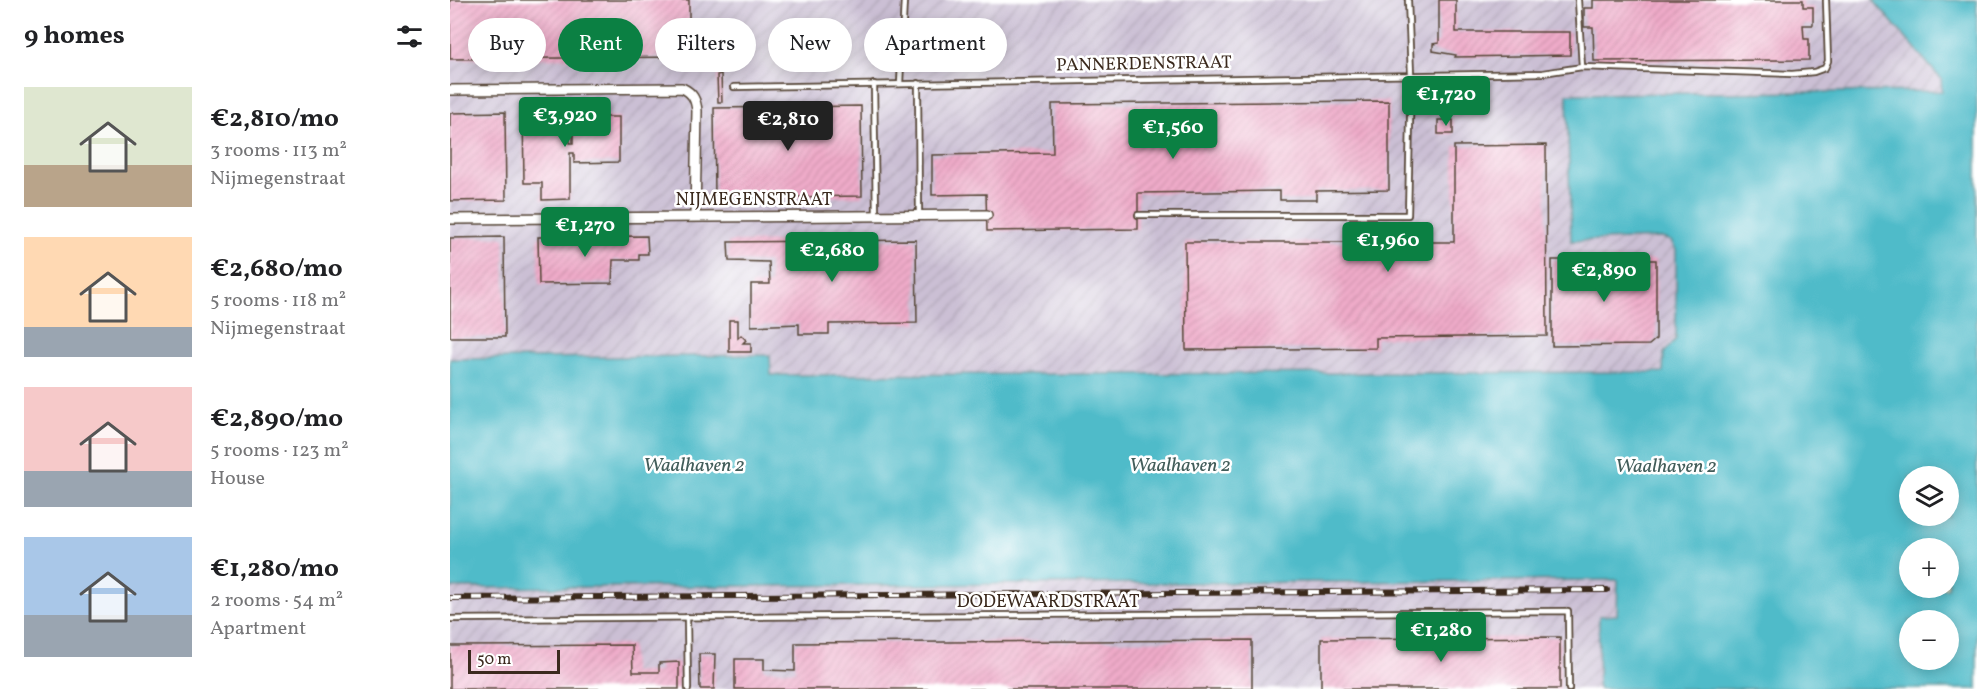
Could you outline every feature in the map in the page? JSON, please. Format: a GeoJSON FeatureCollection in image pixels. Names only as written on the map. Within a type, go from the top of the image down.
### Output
{"type":"FeatureCollection","features":[{"type":"Feature","properties":{"kind":"street"},"geometry":{"type":"LineString","coordinates":[[450,90],[682,88],[693,95],[697,111],[695,216]]}},
{"type":"Feature","properties":{"kind":"street","name":"NIJMEGENSTRAAT"},"geometry":{"type":"LineString","coordinates":[[450,219],[987,215]]}},
{"type":"Feature","properties":{"kind":"lane"},"geometry":{"type":"LineString","coordinates":[[900,84],[904,0]]}},
{"type":"Feature","properties":{"kind":"lane"},"geometry":{"type":"LineString","coordinates":[[1138,215],[1408,215],[1410,74],[1408,0]]}},
{"type":"Feature","properties":{"kind":"lane"},"geometry":{"type":"LineString","coordinates":[[1578,0],[1581,67]]}},
{"type":"Feature","properties":{"kind":"lane","name":"PANNERDENSTRAAT"},"geometry":{"type":"LineString","coordinates":[[734,87],[1543,73],[1581,67],[1792,74],[1814,72],[1825,68],[1828,61],[1826,0]]}},
{"type":"Feature","properties":{"kind":"lane"},"geometry":{"type":"LineString","coordinates":[[918,83],[920,215]]}},
{"type":"Feature","properties":{"kind":"lane"},"geometry":{"type":"LineString","coordinates":[[874,84],[876,215]]}},
{"type":"Feature","properties":{"kind":"lane","name":"DODEWAARDSTRAAT"},"geometry":{"type":"LineString","coordinates":[[450,619],[1568,610],[1569,689]]}},
{"type":"Feature","properties":{"kind":"lane"},"geometry":{"type":"LineString","coordinates":[[687,617],[688,689]]}},
{"type":"Feature","properties":{"kind":"shaded area"},"geometry":{"type":"Polygon","coordinates":[[[450,0],[1886,0],[1957,84],[1684,221],[1689,381],[450,382],[450,0]]]}},
{"type":"Feature","properties":{"kind":"shaded area"},"geometry":{"type":"Polygon","coordinates":[[[1629,567],[1628,689],[450,689],[450,570],[1629,567]]]}},
{"type":"Feature","properties":{"kind":"water","name":"Waalhaven 2"},"geometry":{"type":"Polygon","coordinates":[[[1873,0],[1977,0],[1977,689],[1598,689],[1599,616],[1617,615],[1618,580],[450,588],[450,359],[770,355],[771,375],[1663,372],[1664,353],[1676,339],[1676,250],[1671,241],[1662,238],[1571,241],[1567,94],[1942,91],[1941,79],[1873,0]]]}},
{"type":"Feature","properties":{"kind":"building"},"geometry":{"type":"Polygon","coordinates":[[[450,0],[689,0],[689,18],[655,18],[655,57],[643,57],[643,18],[558,18],[558,58],[546,58],[546,18],[468,18],[468,59],[450,59],[450,0]]]}},
{"type":"Feature","properties":{"kind":"building"},"geometry":{"type":"Polygon","coordinates":[[[1439,0],[1456,0],[1456,32],[1570,32],[1570,55],[1455,57],[1456,55],[1433,51],[1433,44],[1439,43],[1439,0]]]}},
{"type":"Feature","properties":{"kind":"building"},"geometry":{"type":"Polygon","coordinates":[[[1593,0],[1803,0],[1803,7],[1813,7],[1813,25],[1803,25],[1804,39],[1809,39],[1809,60],[1594,61],[1593,27],[1584,27],[1584,8],[1593,8],[1593,0]]]}},
{"type":"Feature","properties":{"kind":"building"},"geometry":{"type":"Polygon","coordinates":[[[721,74],[722,102],[718,102],[717,75],[721,74]]]}},
{"type":"Feature","properties":{"kind":"building"},"geometry":{"type":"Polygon","coordinates":[[[1389,101],[1389,190],[1316,191],[1316,200],[1280,200],[1280,191],[1138,193],[1138,229],[987,231],[986,194],[932,195],[932,155],[1053,153],[1052,104],[1389,101]]]}},
{"type":"Feature","properties":{"kind":"building"},"geometry":{"type":"Polygon","coordinates":[[[861,106],[862,196],[715,198],[714,108],[861,106]]]}},
{"type":"Feature","properties":{"kind":"building"},"geometry":{"type":"Polygon","coordinates":[[[569,110],[570,143],[573,143],[573,117],[619,117],[619,162],[574,163],[574,153],[570,153],[570,199],[542,200],[542,183],[524,183],[523,111],[569,110]]]}},
{"type":"Feature","properties":{"kind":"building"},"geometry":{"type":"Polygon","coordinates":[[[505,112],[506,200],[450,201],[450,113],[505,112]]]}},
{"type":"Feature","properties":{"kind":"building"},"geometry":{"type":"Polygon","coordinates":[[[1438,120],[1453,120],[1453,134],[1438,134],[1438,120]]]}},
{"type":"Feature","properties":{"kind":"building"},"geometry":{"type":"Polygon","coordinates":[[[1546,145],[1547,336],[1376,338],[1376,348],[1186,350],[1185,242],[1454,242],[1454,146],[1546,145]]]}},
{"type":"Feature","properties":{"kind":"building"},"geometry":{"type":"Polygon","coordinates":[[[647,236],[648,254],[639,254],[639,260],[613,260],[612,283],[539,284],[538,237],[647,236]]]}},
{"type":"Feature","properties":{"kind":"building"},"geometry":{"type":"Polygon","coordinates":[[[504,237],[505,337],[450,337],[450,238],[504,237]]]}},
{"type":"Feature","properties":{"kind":"building"},"geometry":{"type":"Polygon","coordinates":[[[916,240],[917,323],[829,324],[829,334],[799,334],[799,324],[751,326],[751,284],[770,284],[769,262],[729,261],[728,242],[916,240]]]}},
{"type":"Feature","properties":{"kind":"building"},"geometry":{"type":"Polygon","coordinates":[[[1552,260],[1656,260],[1656,339],[1649,345],[1552,346],[1552,260]]]}},
{"type":"Feature","properties":{"kind":"building"},"geometry":{"type":"Polygon","coordinates":[[[729,320],[738,320],[738,338],[741,335],[746,340],[743,343],[751,343],[751,352],[729,352],[729,320]]]}},
{"type":"Feature","properties":{"kind":"building"},"geometry":{"type":"Polygon","coordinates":[[[1560,637],[1560,689],[1321,689],[1321,639],[1560,637]]]}},
{"type":"Feature","properties":{"kind":"building"},"geometry":{"type":"Polygon","coordinates":[[[1252,640],[1252,689],[735,689],[735,659],[764,659],[764,670],[795,671],[795,643],[1252,640]]]}},
{"type":"Feature","properties":{"kind":"building"},"geometry":{"type":"Polygon","coordinates":[[[632,645],[633,672],[659,672],[659,663],[679,662],[679,689],[450,689],[450,646],[632,645]]]}},
{"type":"Feature","properties":{"kind":"building"},"geometry":{"type":"Polygon","coordinates":[[[699,654],[715,654],[714,689],[700,689],[699,654]]]}},
{"type":"Feature","properties":{"kind":"railway"},"geometry":{"type":"LineString","coordinates":[[450,598],[1607,590]]}}]}
